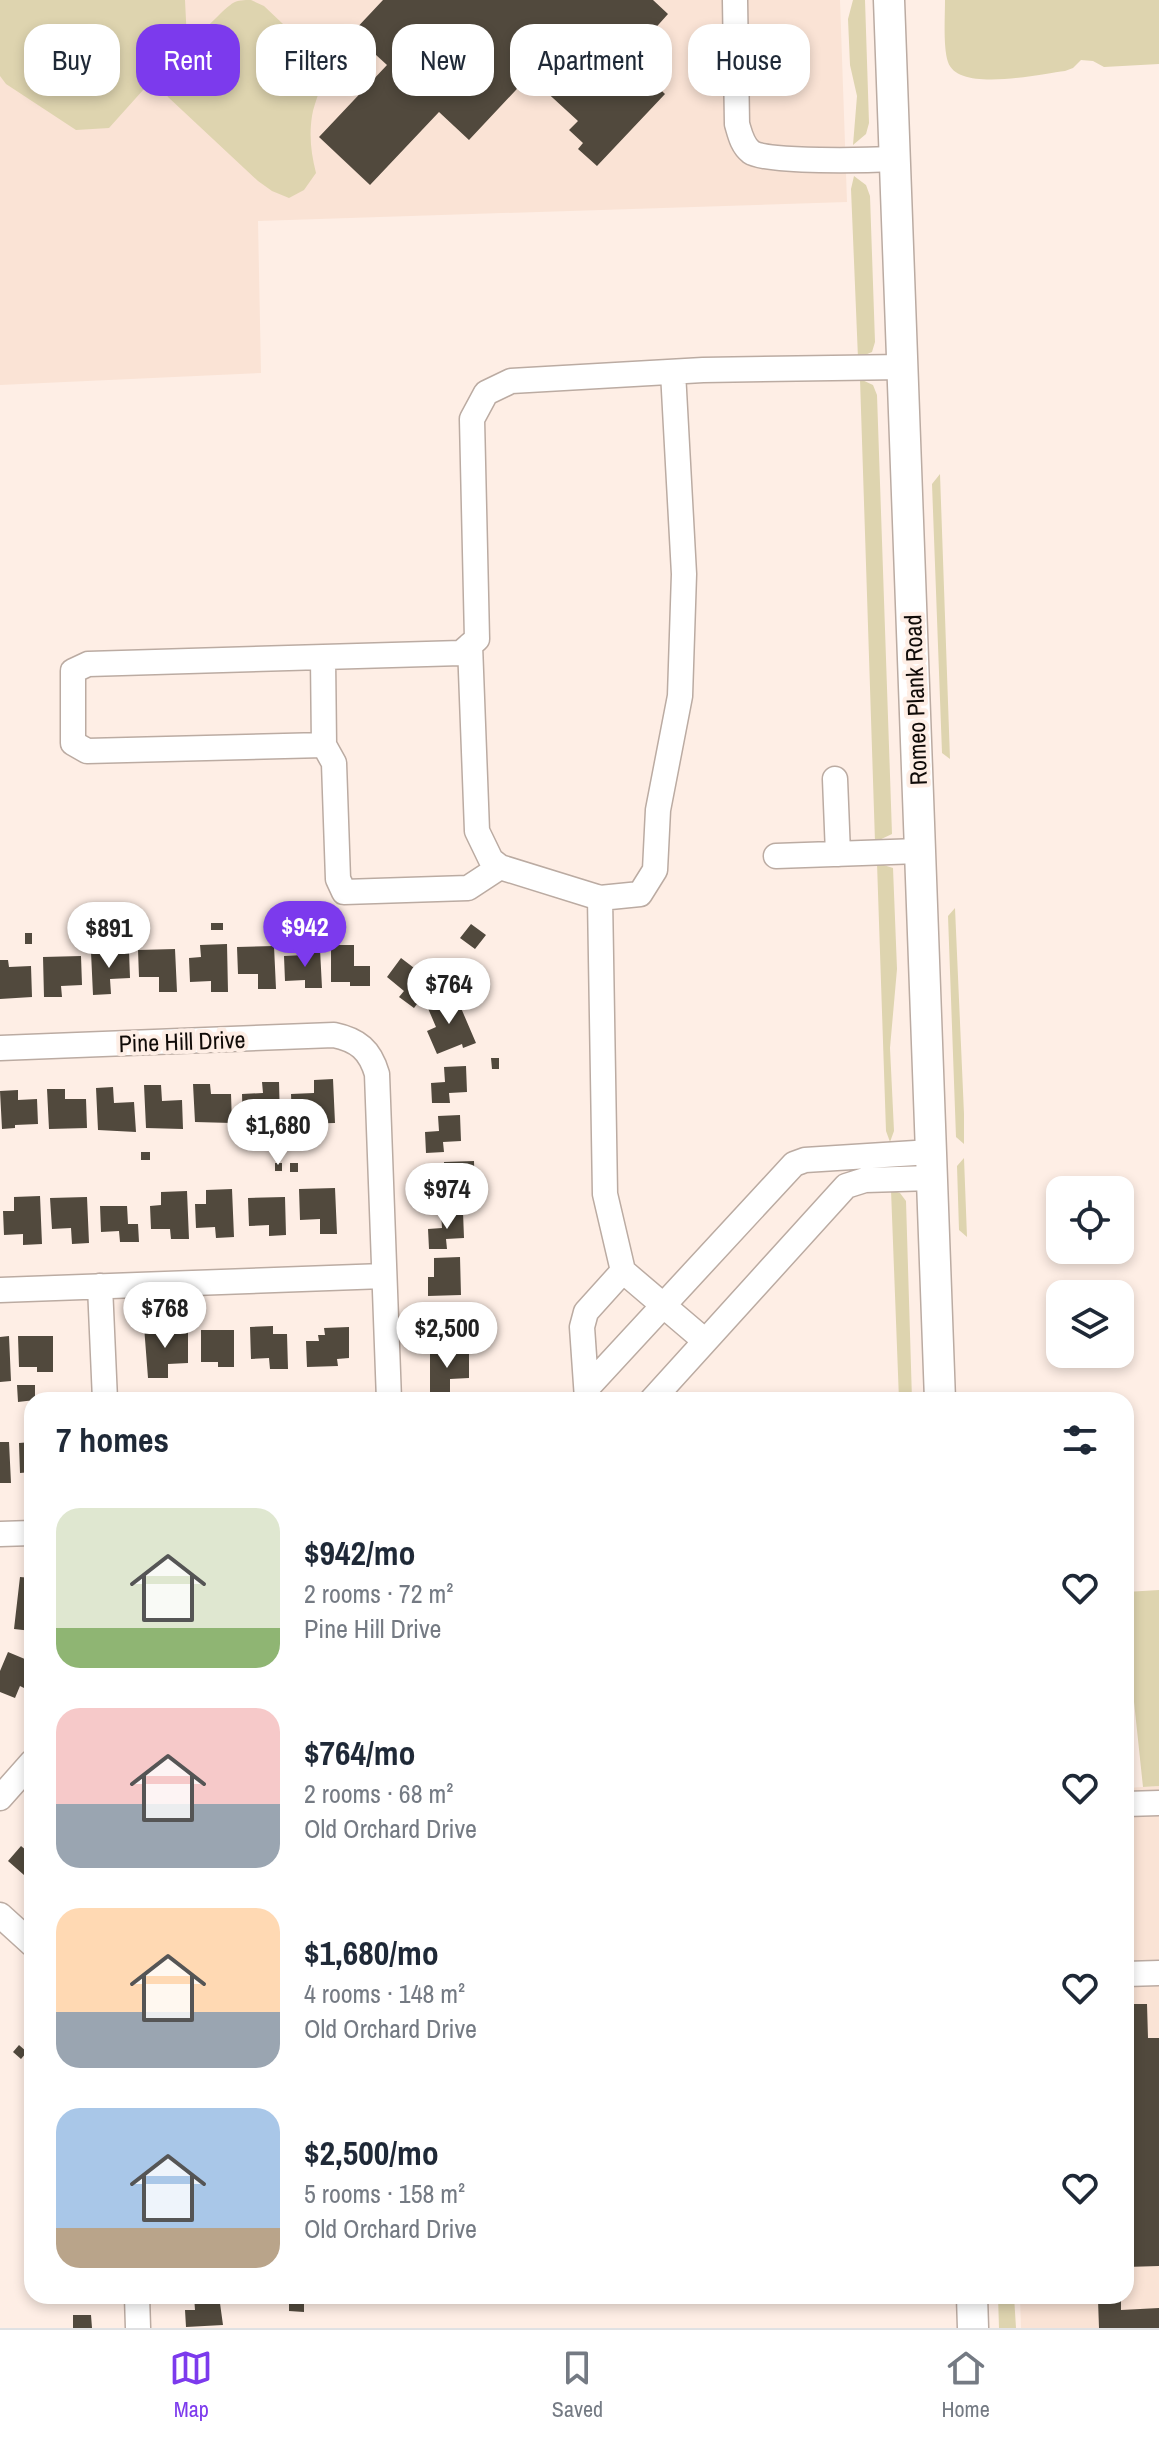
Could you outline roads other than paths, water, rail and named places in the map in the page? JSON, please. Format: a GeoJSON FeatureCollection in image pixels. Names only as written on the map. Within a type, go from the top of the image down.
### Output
{"type":"FeatureCollection","features":[{"type":"Feature","properties":{"kind":"main road","name":"Romeo Plank Road"},"geometry":{"type":"LineString","coordinates":[[889,0],[940,1392]]}},
{"type":"Feature","properties":{"kind":"main road"},"geometry":{"type":"LineString","coordinates":[[972,2304],[973,2328]]}},
{"type":"Feature","properties":{"kind":"street"},"geometry":{"type":"LineString","coordinates":[[735,0],[737,124],[742,140],[750,151],[761,157],[778,158],[895,159]]}},
{"type":"Feature","properties":{"kind":"street"},"geometry":{"type":"LineString","coordinates":[[324,745],[87,751],[73,743],[73,671],[88,664],[461,653],[477,639],[472,419],[486,393],[511,381],[673,372],[903,367]]}},
{"type":"Feature","properties":{"kind":"street"},"geometry":{"type":"LineString","coordinates":[[470,645],[477,831],[491,860],[500,867],[600,898],[640,894],[655,870],[658,810],[680,696],[684,574],[673,372]]}},
{"type":"Feature","properties":{"kind":"street"},"geometry":{"type":"LineString","coordinates":[[323,658],[324,745],[334,763],[338,879],[344,892],[468,888],[500,867]]}},
{"type":"Feature","properties":{"kind":"street"},"geometry":{"type":"LineString","coordinates":[[835,779],[838,854]]}},
{"type":"Feature","properties":{"kind":"street"},"geometry":{"type":"LineString","coordinates":[[776,856],[919,851]]}},
{"type":"Feature","properties":{"kind":"street"},"geometry":{"type":"LineString","coordinates":[[600,898],[605,1194],[623,1271],[704,1340]]}},
{"type":"Feature","properties":{"kind":"street","name":"Pine Hill Drive"},"geometry":{"type":"LineString","coordinates":[[0,1048],[334,1035],[349,1038],[363,1046],[373,1059],[377,1074],[384,1276]]}},
{"type":"Feature","properties":{"kind":"street"},"geometry":{"type":"LineString","coordinates":[[589,1392],[786,1170],[805,1160],[838,1158],[931,1165]]}},
{"type":"Feature","properties":{"kind":"street"},"geometry":{"type":"LineString","coordinates":[[838,1158],[846,1186]]}},
{"type":"Feature","properties":{"kind":"street"},"geometry":{"type":"LineString","coordinates":[[661,1392],[704,1340],[846,1186],[931,1165]]}},
{"type":"Feature","properties":{"kind":"street"},"geometry":{"type":"LineString","coordinates":[[587,1392],[582,1327],[586,1312],[623,1271]]}},
{"type":"Feature","properties":{"kind":"street"},"geometry":{"type":"LineString","coordinates":[[0,1290],[384,1276],[389,1392]]}},
{"type":"Feature","properties":{"kind":"street"},"geometry":{"type":"LineString","coordinates":[[100,1286],[105,1392]]}},
{"type":"Feature","properties":{"kind":"street"},"geometry":{"type":"LineString","coordinates":[[0,1534],[24,1533]]}},
{"type":"Feature","properties":{"kind":"street"},"geometry":{"type":"LineString","coordinates":[[0,1798],[24,1771]]}},
{"type":"Feature","properties":{"kind":"street"},"geometry":{"type":"LineString","coordinates":[[1134,1804],[1159,1803]]}},
{"type":"Feature","properties":{"kind":"street"},"geometry":{"type":"LineString","coordinates":[[0,1915],[24,1937]]}},
{"type":"Feature","properties":{"kind":"street"},"geometry":{"type":"LineString","coordinates":[[1134,1974],[1159,1973]]}},
{"type":"Feature","properties":{"kind":"street"},"geometry":{"type":"LineString","coordinates":[[137,2304],[138,2328]]}}]}
